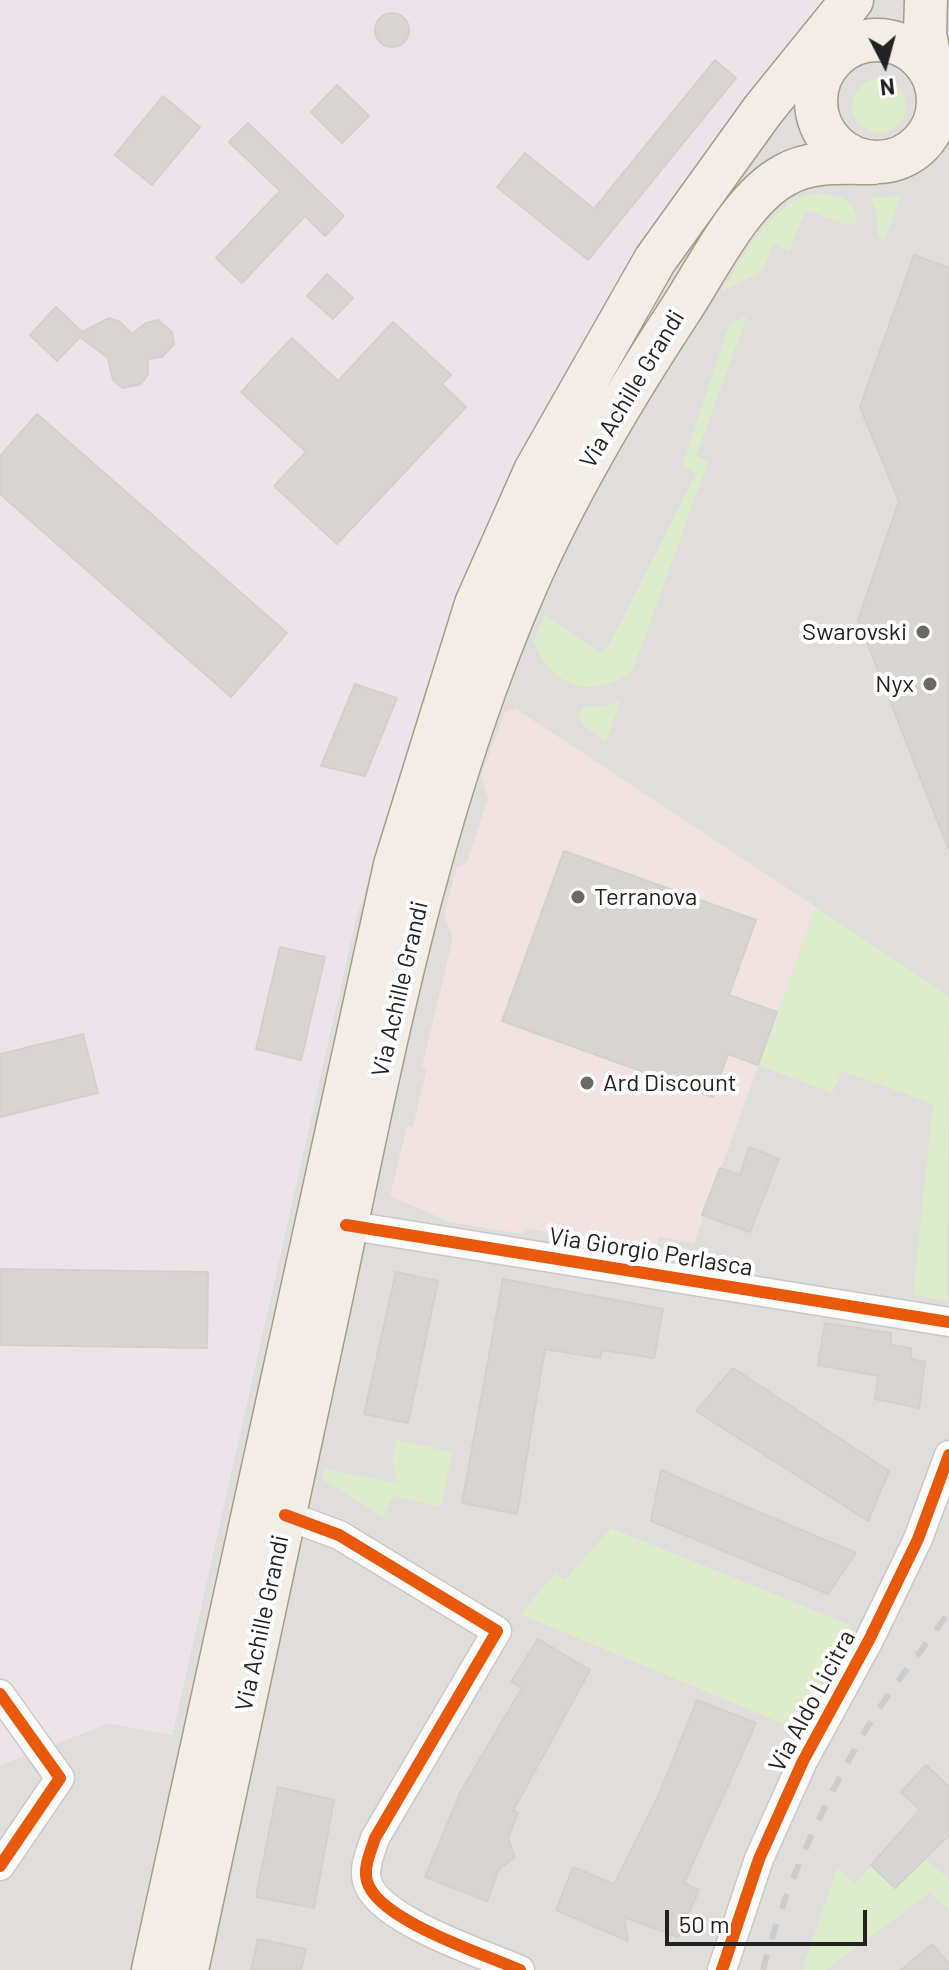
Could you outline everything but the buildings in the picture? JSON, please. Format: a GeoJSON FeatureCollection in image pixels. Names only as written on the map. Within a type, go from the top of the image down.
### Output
{"type":"FeatureCollection","features":[{"type":"Feature","properties":{"kind":"main road","name":"Via Achille Grandi"},"geometry":{"type":"LineString","coordinates":[[153,1970],[395,865],[476,604],[535,471],[655,260],[763,110],[852,0]]}},
{"type":"Feature","properties":{"kind":"main road","name":"Via Achille Grandi"},"geometry":{"type":"LineString","coordinates":[[459,660],[552,473],[641,314],[683,247],[803,83],[838,53],[877,0]]}},
{"type":"Feature","properties":{"kind":"main road"},"geometry":{"type":"LineString","coordinates":[[926,0],[925,34],[939,104],[930,132],[910,153],[896,160],[873,163],[853,158],[836,147],[823,132],[816,112],[815,92],[822,72],[838,53],[858,42],[893,42],[923,60],[933,75]]}},
{"type":"Feature","properties":{"kind":"main road","name":"Via Achille Grandi"},"geometry":{"type":"LineString","coordinates":[[187,1970],[346,1225],[422,892],[460,764],[527,583],[579,476],[661,339],[763,189],[789,172],[821,164],[873,163]]}},
{"type":"Feature","properties":{"kind":"street","name":"Via Giorgio Perlasca"},"geometry":{"type":"LineString","coordinates":[[346,1225],[949,1322]]}},
{"type":"Feature","properties":{"kind":"street","name":"Via Aldo Licitra"},"geometry":{"type":"LineString","coordinates":[[722,1970],[759,1859],[803,1761],[869,1640],[918,1539],[949,1455]]}},
{"type":"Feature","properties":{"kind":"street"},"geometry":{"type":"LineString","coordinates":[[285,1515],[339,1535],[497,1631],[375,1838],[367,1862],[367,1881],[379,1901],[398,1915],[520,1970]]}},
{"type":"Feature","properties":{"kind":"street"},"geometry":{"type":"LineString","coordinates":[[0,1694],[60,1778],[0,1866]]}},
{"type":"Feature","properties":{"kind":"shaded area"},"geometry":{"type":"Polygon","coordinates":[[[0,0],[842,0],[474,570],[387,817],[355,922],[172,1735],[109,1723],[0,1765],[0,0]]]}},
{"type":"Feature","properties":{"kind":"shaded area"},"geometry":{"type":"Polygon","coordinates":[[[842,0],[949,0],[949,1970],[0,1970],[0,1765],[109,1723],[172,1735],[355,922],[387,817],[474,570],[842,0]]]}},
{"type":"Feature","properties":{"kind":"shaded area","name":"Ard Discount"},"geometry":{"type":"Polygon","coordinates":[[[516,709],[816,907],[694,1243],[659,1237],[655,1256],[525,1228],[523,1234],[450,1222],[390,1196],[407,1126],[413,1127],[427,1068],[422,1067],[453,937],[444,917],[456,868],[467,862],[488,798],[481,776],[505,712],[516,709]]]}},
{"type":"Feature","properties":{"kind":"shaded area"},"geometry":{"type":"Polygon","coordinates":[[[334,1426],[396,1440],[392,1461],[398,1483],[324,1469],[334,1426]]]}},
{"type":"Feature","properties":{"kind":"shaded area"},"geometry":{"type":"Polygon","coordinates":[[[311,1550],[466,1641],[438,1688],[299,1603],[311,1550]]]}},
{"type":"Feature","properties":{"kind":"green space"},"geometry":{"type":"Polygon","coordinates":[[[879,79],[898,87],[906,106],[898,125],[879,133],[860,125],[852,106],[860,87],[879,79]]]}},
{"type":"Feature","properties":{"kind":"green space"},"geometry":{"type":"Polygon","coordinates":[[[816,193],[845,200],[854,209],[856,224],[847,225],[806,210],[789,251],[773,244],[763,271],[721,292],[771,219],[784,207],[816,193]]]}},
{"type":"Feature","properties":{"kind":"green space"},"geometry":{"type":"Polygon","coordinates":[[[901,196],[885,240],[878,237],[877,213],[870,198],[901,196]]]}},
{"type":"Feature","properties":{"kind":"green space"},"geometry":{"type":"Polygon","coordinates":[[[747,316],[696,456],[708,462],[632,672],[602,686],[574,685],[551,670],[533,641],[545,615],[601,653],[609,645],[696,474],[682,465],[730,323],[747,316]]]}},
{"type":"Feature","properties":{"kind":"green space"},"geometry":{"type":"Polygon","coordinates":[[[621,700],[606,741],[584,726],[578,716],[584,707],[606,706],[621,700]]]}},
{"type":"Feature","properties":{"kind":"green space"},"geometry":{"type":"Polygon","coordinates":[[[816,907],[949,996],[947,1301],[913,1295],[933,1104],[842,1071],[832,1093],[758,1065],[816,907]]]}},
{"type":"Feature","properties":{"kind":"green space"},"geometry":{"type":"Polygon","coordinates":[[[396,1440],[452,1452],[441,1507],[393,1496],[383,1517],[322,1479],[324,1469],[397,1483],[392,1461],[396,1440]]]}},
{"type":"Feature","properties":{"kind":"green space"},"geometry":{"type":"Polygon","coordinates":[[[611,1528],[853,1626],[793,1728],[520,1614],[555,1573],[565,1580],[611,1528]]]}},
{"type":"Feature","properties":{"kind":"green space"},"geometry":{"type":"Polygon","coordinates":[[[925,1859],[949,1879],[949,1910],[930,1893],[826,1970],[802,1970],[837,1868],[855,1883],[871,1865],[895,1888],[925,1859]]]}},
{"type":"Feature","properties":{"kind":"railway"},"geometry":{"type":"LineString","coordinates":[[763,1970],[793,1878],[848,1761],[873,1717],[949,1612]]}},
{"type":"Feature","properties":{"kind":"cycle path"},"geometry":{"type":"LineString","coordinates":[[346,1225],[949,1322]]}},
{"type":"Feature","properties":{"kind":"cycle path"},"geometry":{"type":"LineString","coordinates":[[722,1970],[759,1859],[803,1761],[869,1640],[918,1539],[949,1455]]}},
{"type":"Feature","properties":{"kind":"cycle path"},"geometry":{"type":"LineString","coordinates":[[285,1515],[339,1535],[497,1631],[375,1838],[366,1876],[375,1895],[410,1922],[520,1970]]}},
{"type":"Feature","properties":{"kind":"cycle path"},"geometry":{"type":"LineString","coordinates":[[0,1694],[60,1778],[0,1866]]}},
{"type":"Feature","properties":{"kind":"place","name":"Swarovski"},"geometry":{"type":"Point","coordinates":[923,632]}},
{"type":"Feature","properties":{"kind":"place","name":"Nyx"},"geometry":{"type":"Point","coordinates":[930,684]}},
{"type":"Feature","properties":{"kind":"place","name":"Terranova"},"geometry":{"type":"Point","coordinates":[578,897]}},
{"type":"Feature","properties":{"kind":"place","name":"Ard Discount"},"geometry":{"type":"Point","coordinates":[587,1083]}}]}
